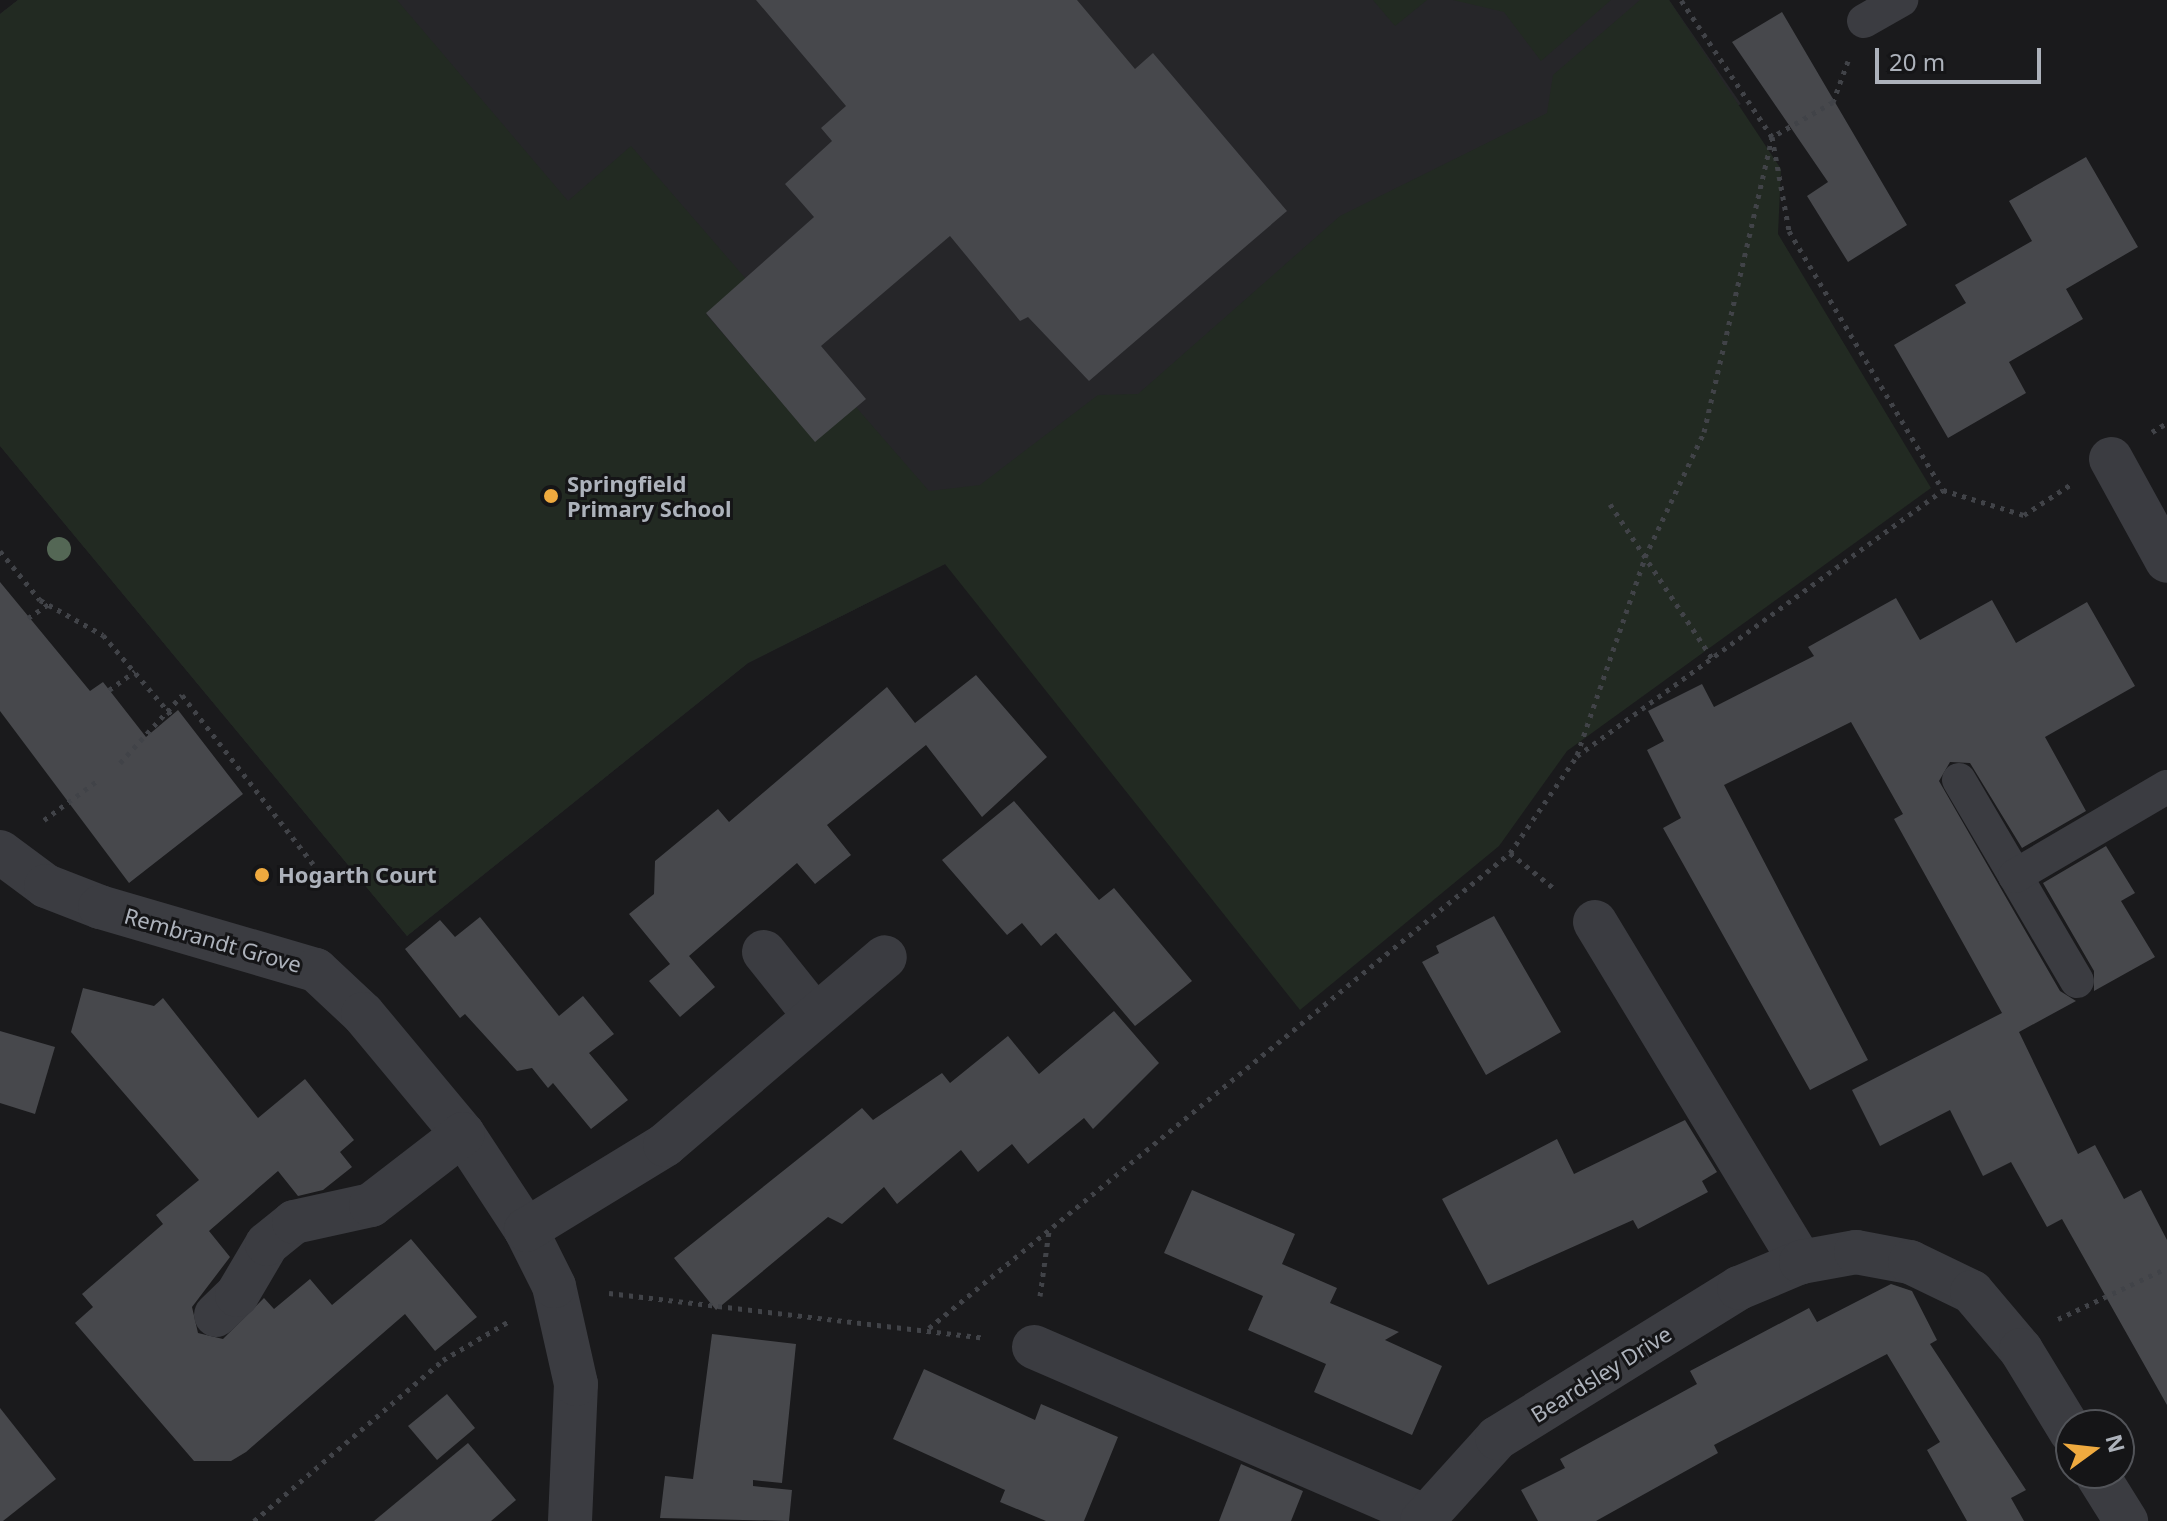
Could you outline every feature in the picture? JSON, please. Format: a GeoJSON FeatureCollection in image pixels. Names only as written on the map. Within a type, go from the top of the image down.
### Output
{"type":"FeatureCollection","features":[{"type":"Feature","properties":{"kind":"street"},"geometry":{"type":"LineString","coordinates":[[2111,459],[2167,561]]}},
{"type":"Feature","properties":{"kind":"street","name":"Rembrandt Grove"},"geometry":{"type":"LineString","coordinates":[[0,852],[46,886],[230,929],[316,970],[363,1014],[463,1134],[526,1230],[554,1286],[576,1384],[570,1521]]}},
{"type":"Feature","properties":{"kind":"street"},"geometry":{"type":"LineString","coordinates":[[1595,922],[1801,1262]]}},
{"type":"Feature","properties":{"kind":"street"},"geometry":{"type":"LineString","coordinates":[[764,952],[815,1016]]}},
{"type":"Feature","properties":{"kind":"street"},"geometry":{"type":"LineString","coordinates":[[526,1230],[665,1145],[885,957]]}},
{"type":"Feature","properties":{"kind":"street"},"geometry":{"type":"LineString","coordinates":[[216,1315],[237,1295],[267,1244],[294,1222],[371,1205],[463,1134]]}},
{"type":"Feature","properties":{"kind":"street","name":"Beardsley Drive"},"geometry":{"type":"LineString","coordinates":[[1034,1347],[1424,1518],[1497,1438],[1739,1288],[1801,1262],[1856,1252],[1910,1262],[1972,1292],[2021,1350],[2057,1409]]}},
{"type":"Feature","properties":{"kind":"street"},"geometry":{"type":"LineString","coordinates":[[2106,1489],[2126,1521]]}},
{"type":"Feature","properties":{"kind":"lane"},"geometry":{"type":"LineString","coordinates":[[1864,21],[1901,0]]}},
{"type":"Feature","properties":{"kind":"lane"},"geometry":{"type":"LineString","coordinates":[[1959,780],[2077,981]]}},
{"type":"Feature","properties":{"kind":"lane"},"geometry":{"type":"LineString","coordinates":[[2015,876],[2167,787]]}},
{"type":"Feature","properties":{"kind":"path"},"geometry":{"type":"LineString","coordinates":[[1681,0],[1772,137],[1789,231],[1943,490],[2024,515],[2167,423]]}},
{"type":"Feature","properties":{"kind":"path"},"geometry":{"type":"LineString","coordinates":[[254,1521],[443,1360],[554,1286],[929,1328],[1510,853],[1577,756],[1645,557],[1704,432],[1772,137],[1833,102],[1864,21]]}},
{"type":"Feature","properties":{"kind":"path"},"geometry":{"type":"LineString","coordinates":[[1577,756],[1943,490]]}},
{"type":"Feature","properties":{"kind":"path"},"geometry":{"type":"LineString","coordinates":[[1610,504],[1712,658]]}},
{"type":"Feature","properties":{"kind":"path"},"geometry":{"type":"LineString","coordinates":[[0,551],[49,604],[103,635],[171,715]]}},
{"type":"Feature","properties":{"kind":"path"},"geometry":{"type":"LineString","coordinates":[[28,618],[49,604]]}},
{"type":"Feature","properties":{"kind":"path"},"geometry":{"type":"LineString","coordinates":[[109,690],[135,671]]}},
{"type":"Feature","properties":{"kind":"path"},"geometry":{"type":"LineString","coordinates":[[120,763],[166,706],[182,695],[313,864]]}},
{"type":"Feature","properties":{"kind":"path"},"geometry":{"type":"LineString","coordinates":[[0,852],[98,780]]}},
{"type":"Feature","properties":{"kind":"path"},"geometry":{"type":"LineString","coordinates":[[1510,853],[1595,922]]}},
{"type":"Feature","properties":{"kind":"path"},"geometry":{"type":"LineString","coordinates":[[2021,1350],[2066,1312],[2167,1268]]}},
{"type":"Feature","properties":{"kind":"shaded area","name":"Springfield Primary School"},"geometry":{"type":"Polygon","coordinates":[[[18,0],[1669,0],[1741,104],[945,564],[748,663],[407,936],[0,446],[0,14],[18,0]]]}},
{"type":"Feature","properties":{"kind":"shaded area"},"geometry":{"type":"Polygon","coordinates":[[[18,0],[397,0],[568,201],[631,146],[746,279],[706,314],[815,441],[856,407],[929,491],[980,485],[1098,395],[1138,394],[1340,216],[1547,113],[1553,75],[1640,0],[1669,0],[1781,169],[1778,234],[1931,488],[1567,751],[1499,846],[1300,1010],[945,564],[748,663],[407,936],[0,446],[0,14],[18,0]]]}},
{"type":"Feature","properties":{"kind":"shaded area"},"geometry":{"type":"Polygon","coordinates":[[[1373,0],[1427,0],[1395,26],[1373,0]]]}},
{"type":"Feature","properties":{"kind":"shaded area"},"geometry":{"type":"Polygon","coordinates":[[[1453,0],[1611,0],[1541,61],[1504,12],[1453,0]]]}},
{"type":"Feature","properties":{"kind":"building"},"geometry":{"type":"Polygon","coordinates":[[[756,0],[1077,0],[1135,69],[1153,53],[1287,211],[1089,381],[1028,317],[1020,321],[950,236],[821,346],[866,399],[815,442],[706,313],[814,217],[785,184],[832,141],[821,128],[846,106],[756,0]]]}},
{"type":"Feature","properties":{"kind":"building"},"geometry":{"type":"Polygon","coordinates":[[[1782,12],[1907,225],[1848,262],[1807,196],[1828,182],[1732,42],[1782,12]]]}},
{"type":"Feature","properties":{"kind":"building"},"geometry":{"type":"Polygon","coordinates":[[[2086,157],[2138,247],[2066,289],[2083,319],[2009,362],[2026,393],[1948,438],[1894,345],[1966,303],[1955,285],[2032,241],[2009,201],[2086,157]]]}},
{"type":"Feature","properties":{"kind":"building"},"geometry":{"type":"Polygon","coordinates":[[[0,582],[90,691],[103,682],[146,737],[178,710],[243,794],[129,883],[0,711],[0,582]]]}},
{"type":"Feature","properties":{"kind":"building"},"geometry":{"type":"Polygon","coordinates":[[[1896,598],[1920,640],[1992,600],[2016,643],[2087,602],[2135,686],[2045,737],[2086,811],[2022,848],[1970,763],[1950,762],[1939,781],[2060,991],[2076,1001],[2019,1032],[2078,1154],[2095,1145],[2124,1199],[2141,1190],[2167,1240],[2167,1405],[2062,1219],[2047,1227],[2011,1162],[1983,1176],[1950,1110],[1880,1146],[1852,1090],[2002,1013],[1894,819],[1903,814],[1851,722],[1724,785],[1868,1060],[1810,1090],[1663,828],[1681,818],[1647,750],[1664,741],[1648,711],[1702,684],[1714,707],[1814,656],[1808,647],[1896,598]]]}},
{"type":"Feature","properties":{"kind":"building"},"geometry":{"type":"Polygon","coordinates":[[[976,675],[1047,757],[982,817],[926,745],[827,825],[851,855],[815,884],[797,863],[689,956],[715,987],[680,1017],[649,981],[670,964],[629,914],[654,894],[655,861],[718,809],[729,822],[887,687],[915,723],[976,675]]]}},
{"type":"Feature","properties":{"kind":"building"},"geometry":{"type":"Polygon","coordinates":[[[1014,801],[1099,900],[1114,888],[1192,981],[1135,1026],[1056,933],[1041,946],[1022,923],[1007,935],[942,860],[1014,801]]]}},
{"type":"Feature","properties":{"kind":"building"},"geometry":{"type":"Polygon","coordinates":[[[2106,846],[2135,893],[2121,901],[2155,957],[2094,991],[2094,971],[2043,883],[2106,846]]]}},
{"type":"Feature","properties":{"kind":"building"},"geometry":{"type":"Polygon","coordinates":[[[1494,916],[1561,1032],[1486,1075],[1422,962],[1439,953],[1436,946],[1494,916]]]}},
{"type":"Feature","properties":{"kind":"building"},"geometry":{"type":"Polygon","coordinates":[[[480,917],[559,1016],[583,996],[614,1034],[589,1053],[628,1100],[591,1129],[553,1083],[548,1088],[532,1068],[517,1071],[465,1014],[460,1018],[405,949],[440,920],[455,937],[480,917]]]}},
{"type":"Feature","properties":{"kind":"building"},"geometry":{"type":"Polygon","coordinates":[[[83,988],[154,1006],[163,998],[258,1118],[305,1079],[354,1140],[340,1152],[352,1167],[323,1190],[298,1196],[278,1171],[209,1231],[230,1257],[192,1307],[198,1333],[223,1339],[264,1298],[274,1309],[310,1279],[332,1305],[411,1239],[477,1317],[435,1351],[405,1314],[246,1452],[231,1461],[194,1461],[75,1323],[93,1307],[82,1294],[163,1224],[156,1215],[199,1180],[71,1032],[83,988]]]}},
{"type":"Feature","properties":{"kind":"building"},"geometry":{"type":"Polygon","coordinates":[[[1114,1011],[1159,1063],[1093,1129],[1084,1118],[1028,1164],[1012,1144],[978,1172],[961,1150],[897,1204],[884,1187],[842,1224],[828,1217],[716,1310],[674,1258],[862,1108],[873,1120],[942,1073],[950,1083],[1008,1036],[1039,1074],[1114,1011]]]}},
{"type":"Feature","properties":{"kind":"building"},"geometry":{"type":"Polygon","coordinates":[[[0,1031],[55,1047],[35,1114],[0,1103],[0,1031]]]}},
{"type":"Feature","properties":{"kind":"building"},"geometry":{"type":"Polygon","coordinates":[[[1685,1120],[1717,1172],[1702,1181],[1708,1192],[1638,1229],[1633,1220],[1488,1285],[1442,1199],[1557,1139],[1574,1174],[1685,1120]]]}},
{"type":"Feature","properties":{"kind":"building"},"geometry":{"type":"Polygon","coordinates":[[[1192,1190],[1295,1234],[1282,1264],[1337,1288],[1330,1303],[1399,1332],[1385,1340],[1442,1366],[1412,1435],[1314,1392],[1326,1364],[1248,1330],[1263,1296],[1164,1253],[1192,1190]]]}},
{"type":"Feature","properties":{"kind":"building"},"geometry":{"type":"Polygon","coordinates":[[[1891,1284],[1912,1291],[1937,1340],[1930,1344],[2026,1490],[2011,1498],[2024,1521],[1967,1521],[1927,1450],[1940,1442],[1887,1354],[1714,1445],[1718,1453],[1596,1521],[1538,1521],[1521,1490],[1565,1468],[1560,1459],[1697,1384],[1690,1371],[1809,1308],[1817,1322],[1891,1284]]]}},
{"type":"Feature","properties":{"kind":"building"},"geometry":{"type":"Polygon","coordinates":[[[712,1334],[796,1344],[782,1483],[753,1480],[753,1486],[792,1490],[789,1521],[660,1518],[665,1476],[693,1479],[712,1334]]]}},
{"type":"Feature","properties":{"kind":"building"},"geometry":{"type":"Polygon","coordinates":[[[924,1369],[1035,1420],[1041,1404],[1118,1437],[1084,1521],[1046,1521],[1000,1502],[1005,1490],[893,1439],[924,1369]]]}},
{"type":"Feature","properties":{"kind":"building"},"geometry":{"type":"Polygon","coordinates":[[[447,1394],[475,1428],[437,1460],[408,1426],[447,1394]]]}},
{"type":"Feature","properties":{"kind":"building"},"geometry":{"type":"Polygon","coordinates":[[[0,1408],[56,1479],[3,1521],[0,1521],[0,1408]]]}},
{"type":"Feature","properties":{"kind":"building"},"geometry":{"type":"Polygon","coordinates":[[[468,1443],[516,1500],[491,1521],[374,1521],[468,1443]]]}},
{"type":"Feature","properties":{"kind":"building"},"geometry":{"type":"Polygon","coordinates":[[[1241,1464],[1303,1491],[1291,1521],[1219,1521],[1241,1464]]]}},
{"type":"Feature","properties":{"kind":"place","name":"Springfield Primary School"},"geometry":{"type":"Point","coordinates":[551,496]}},
{"type":"Feature","properties":{"kind":"place","name":"Hogarth Court"},"geometry":{"type":"Point","coordinates":[262,875]}}]}
